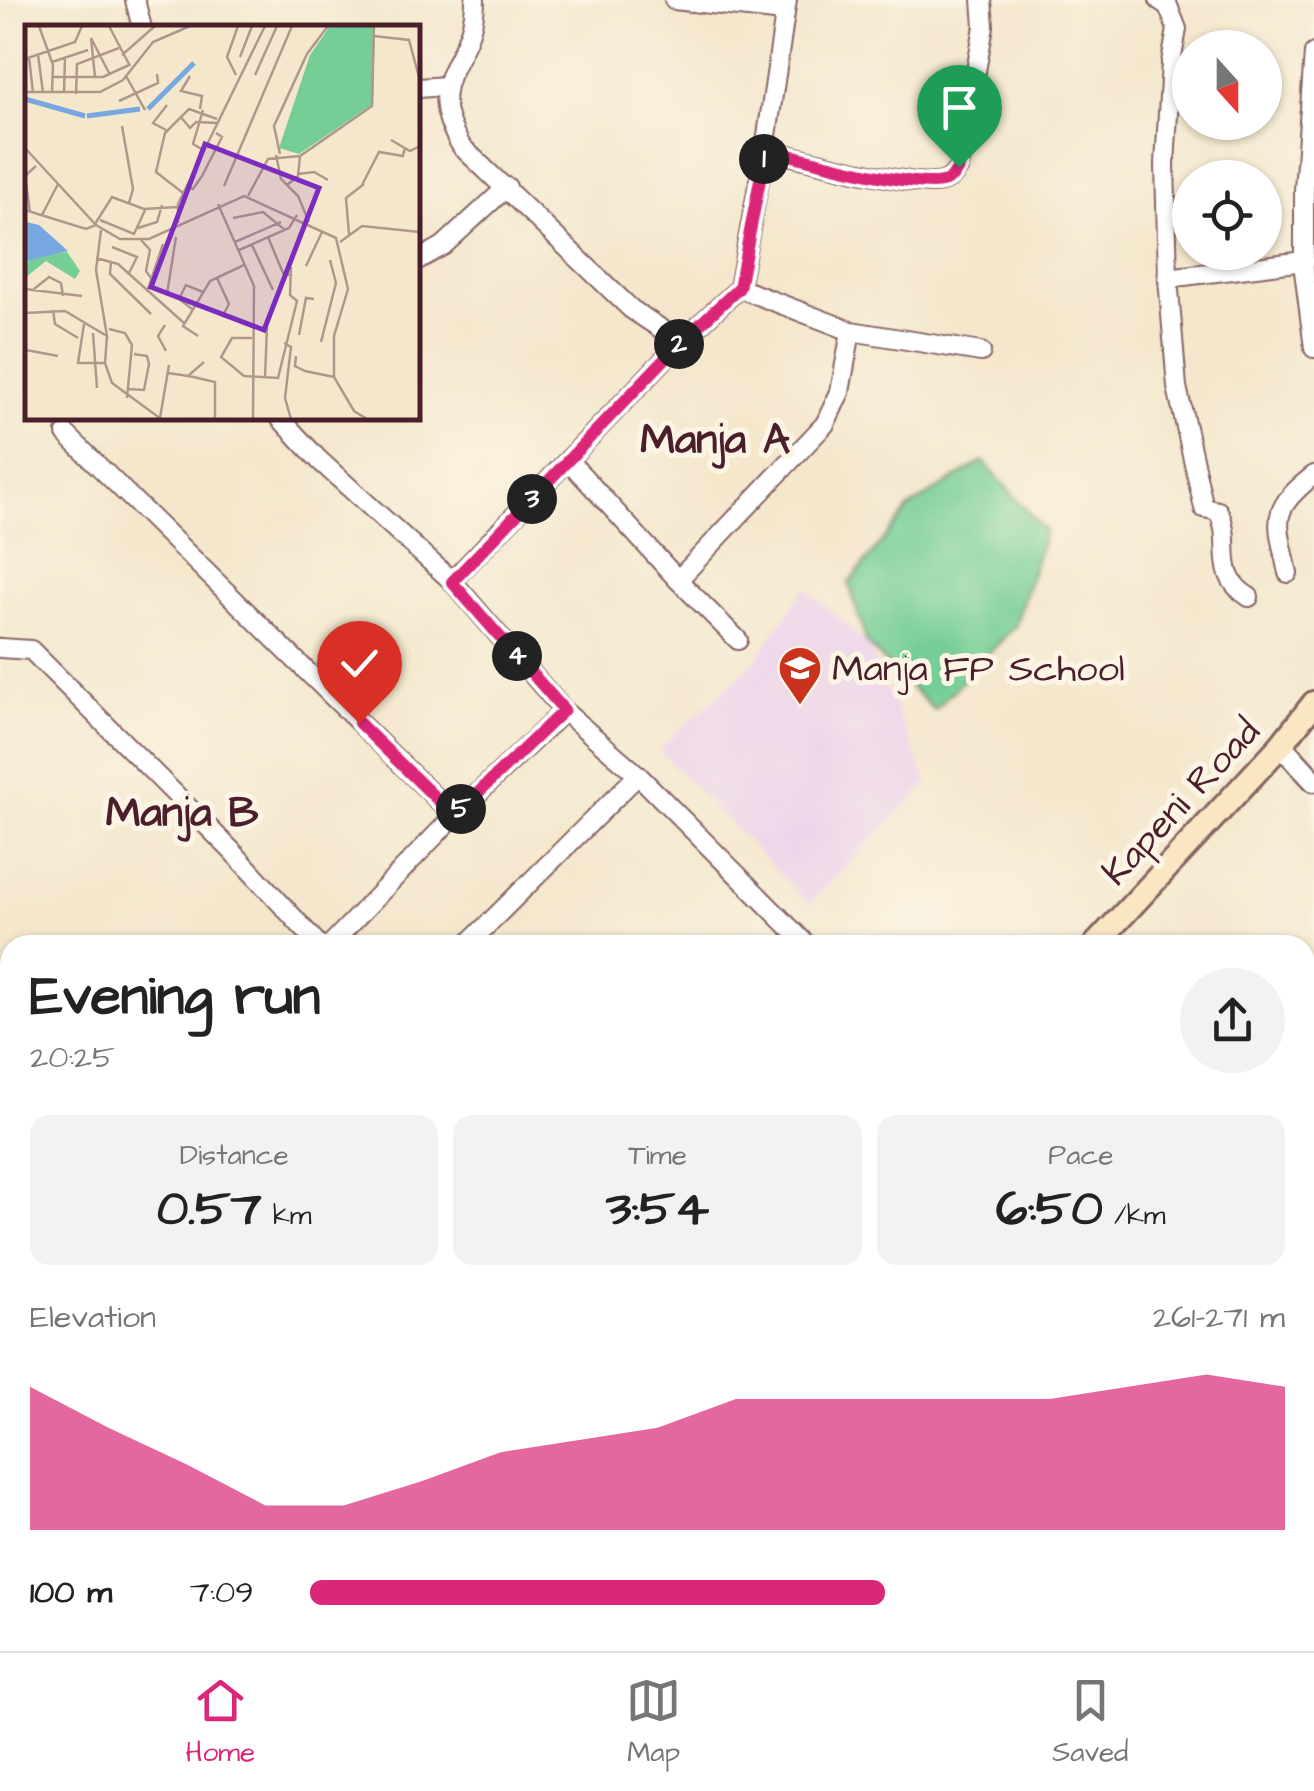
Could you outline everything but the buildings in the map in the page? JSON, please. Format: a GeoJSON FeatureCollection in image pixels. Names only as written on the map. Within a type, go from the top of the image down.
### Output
{"type":"FeatureCollection","features":[{"type":"Feature","properties":{"kind":"main road","name":"Kapeni Road"},"geometry":{"type":"LineString","coordinates":[[1103,935],[1280,745],[1314,702]]}},
{"type":"Feature","properties":{"kind":"street"},"geometry":{"type":"LineString","coordinates":[[135,0],[141,25]]}},
{"type":"Feature","properties":{"kind":"street"},"geometry":{"type":"LineString","coordinates":[[476,0],[475,15],[443,101],[453,132],[462,147],[631,309],[681,342]]}},
{"type":"Feature","properties":{"kind":"street"},"geometry":{"type":"LineString","coordinates":[[452,582],[681,342],[739,288],[766,149],[785,6],[674,0]]}},
{"type":"Feature","properties":{"kind":"street"},"geometry":{"type":"LineString","coordinates":[[766,149],[884,176],[940,183],[948,179],[959,167],[984,26],[982,0]]}},
{"type":"Feature","properties":{"kind":"street"},"geometry":{"type":"LineString","coordinates":[[1158,0],[1168,6],[1177,28],[1165,164],[1168,278],[1177,387],[1204,508],[1218,511],[1222,519],[1225,572],[1249,598]]}},
{"type":"Feature","properties":{"kind":"street"},"geometry":{"type":"LineString","coordinates":[[1314,53],[1304,190],[1304,261],[1314,348]]}},
{"type":"Feature","properties":{"kind":"street"},"geometry":{"type":"LineString","coordinates":[[420,88],[446,86]]}},
{"type":"Feature","properties":{"kind":"street"},"geometry":{"type":"LineString","coordinates":[[420,259],[443,246],[507,187]]}},
{"type":"Feature","properties":{"kind":"street"},"geometry":{"type":"LineString","coordinates":[[1168,278],[1304,261]]}},
{"type":"Feature","properties":{"kind":"street"},"geometry":{"type":"LineString","coordinates":[[739,288],[851,330],[980,352]]}},
{"type":"Feature","properties":{"kind":"street"},"geometry":{"type":"LineString","coordinates":[[678,580],[825,424],[840,392],[851,330]]}},
{"type":"Feature","properties":{"kind":"street"},"geometry":{"type":"LineString","coordinates":[[282,420],[319,460],[452,582],[564,710],[638,774],[798,935]]}},
{"type":"Feature","properties":{"kind":"street"},"geometry":{"type":"LineString","coordinates":[[66,434],[454,816]]}},
{"type":"Feature","properties":{"kind":"street"},"geometry":{"type":"LineString","coordinates":[[568,460],[738,640]]}},
{"type":"Feature","properties":{"kind":"street"},"geometry":{"type":"LineString","coordinates":[[1288,573],[1278,521],[1280,509],[1284,500],[1314,475]]}},
{"type":"Feature","properties":{"kind":"street"},"geometry":{"type":"LineString","coordinates":[[0,648],[30,650],[232,851],[310,935]]}},
{"type":"Feature","properties":{"kind":"street"},"geometry":{"type":"LineString","coordinates":[[340,935],[454,816],[564,710]]}},
{"type":"Feature","properties":{"kind":"street"},"geometry":{"type":"LineString","coordinates":[[1280,745],[1314,782]]}},
{"type":"Feature","properties":{"kind":"street"},"geometry":{"type":"LineString","coordinates":[[483,935],[638,774]]}},
{"type":"Feature","properties":{"kind":"shaded area","name":"Manja FP School"},"geometry":{"type":"Polygon","coordinates":[[[805,587],[867,644],[928,783],[809,904],[658,750],[755,661],[805,587]]]}},
{"type":"Feature","properties":{"kind":"green space"},"geometry":{"type":"Polygon","coordinates":[[[983,461],[1045,531],[1015,626],[934,710],[867,644],[849,583],[909,508],[983,461]]]}},
{"type":"Feature","properties":{"kind":"place","name":"Manja FP School"},"geometry":{"type":"Point","coordinates":[800,706]}},
{"type":"Feature","properties":{"kind":"district","name":"Manja A"},"geometry":{"type":"Point","coordinates":[715,438]}},
{"type":"Feature","properties":{"kind":"district","name":"Manja B"},"geometry":{"type":"Point","coordinates":[182,811]}},
{"type":"Feature","properties":{"kind":"route"},"geometry":{"type":"LineString","coordinates":[[359,723],[454,816],[564,710],[452,582],[681,342],[739,288],[766,149],[884,176],[940,183],[959,167]]}}]}
